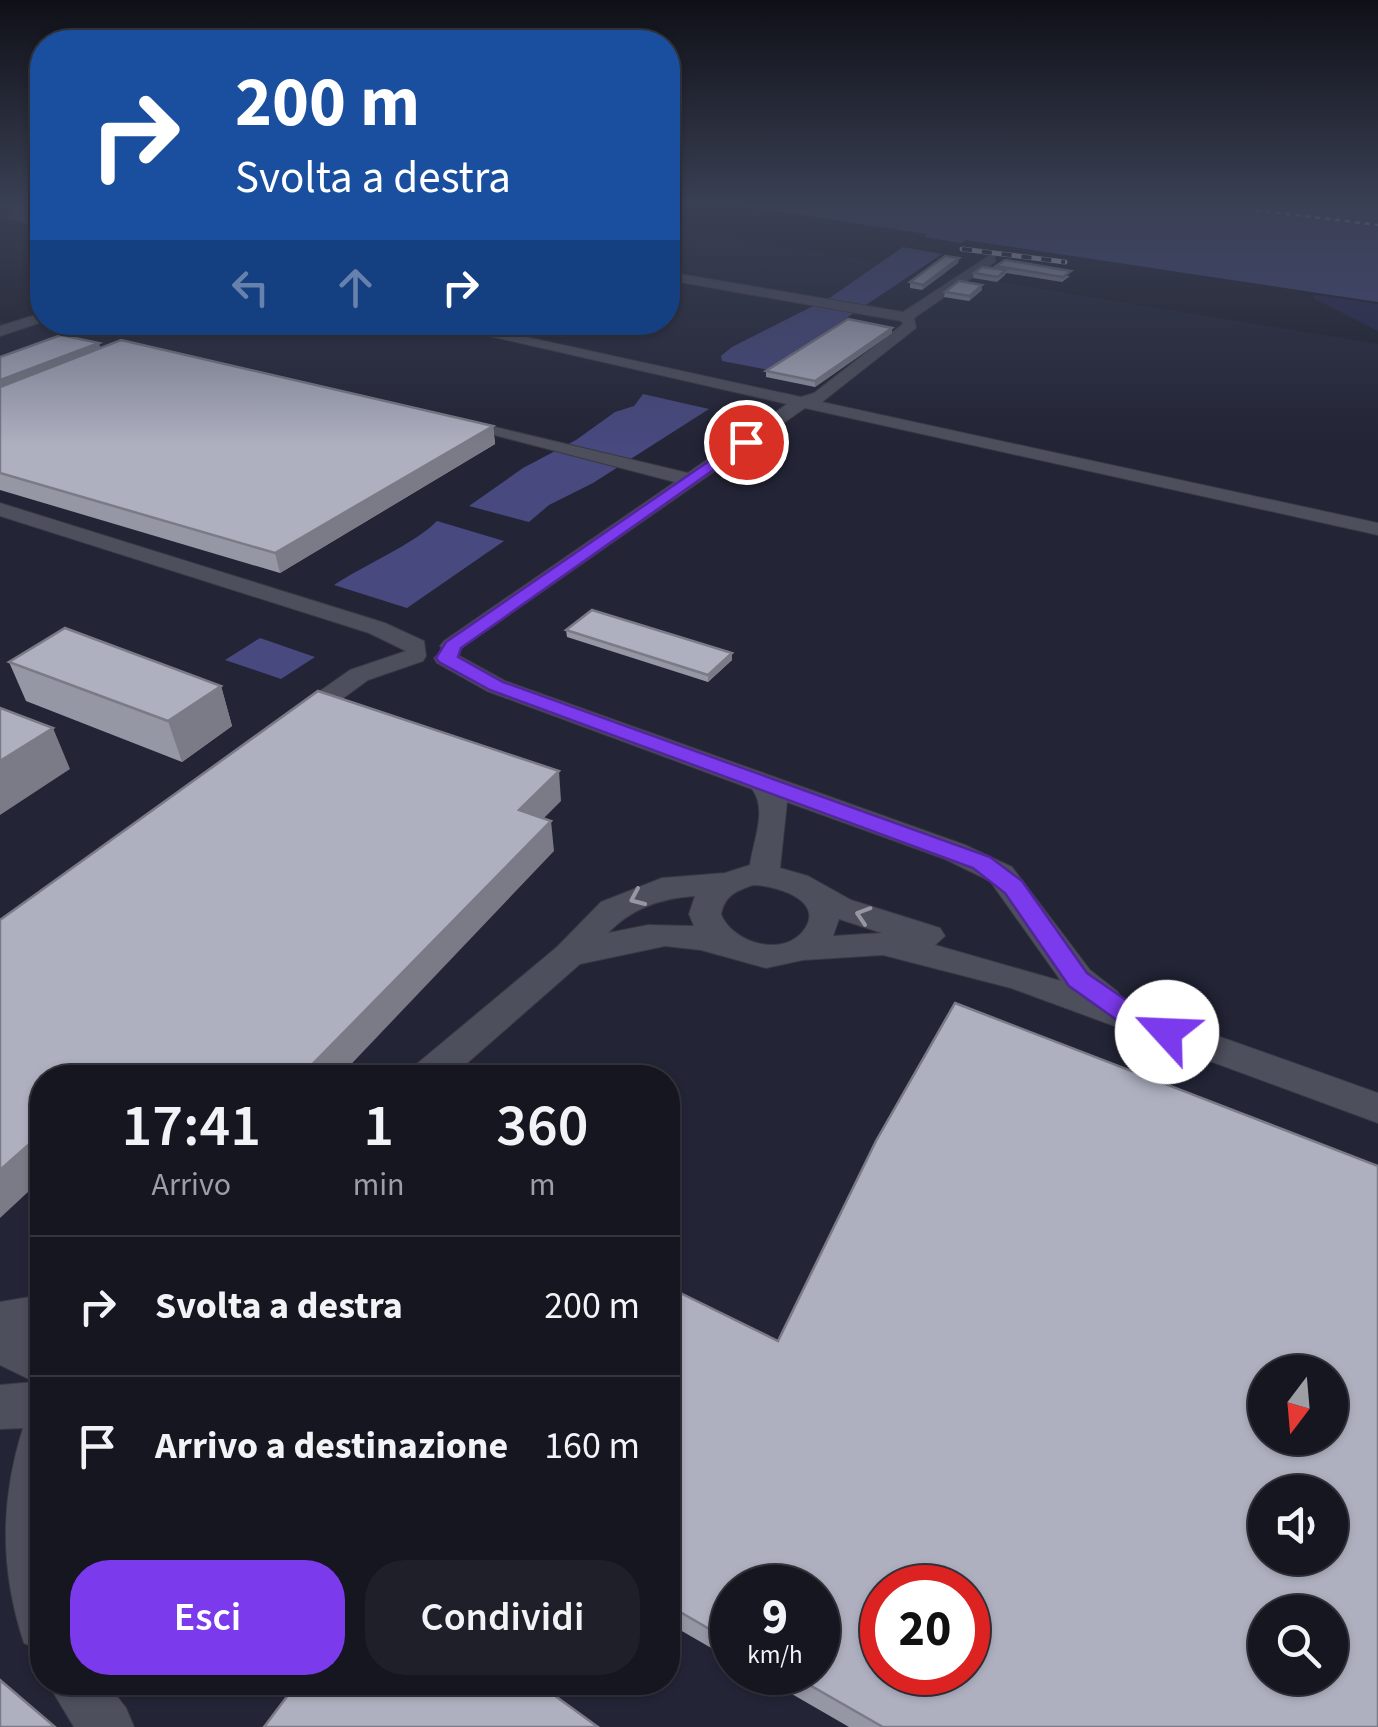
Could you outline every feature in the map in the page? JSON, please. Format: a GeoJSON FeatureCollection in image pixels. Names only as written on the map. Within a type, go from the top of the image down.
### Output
{"type":"FeatureCollection","features":[{"type":"Feature","properties":{"kind":"street"},"geometry":{"type":"LineString","coordinates":[[718,285],[906,317],[953,285]]}},
{"type":"Feature","properties":{"kind":"street"},"geometry":{"type":"LineString","coordinates":[[449,652],[801,403],[820,397],[911,326],[906,317]]}},
{"type":"Feature","properties":{"kind":"street"},"geometry":{"type":"LineString","coordinates":[[0,331],[30,321]]}},
{"type":"Feature","properties":{"kind":"street"},"geometry":{"type":"LineString","coordinates":[[494,335],[1378,529]]}},
{"type":"Feature","properties":{"kind":"street"},"geometry":{"type":"LineString","coordinates":[[430,416],[692,480]]}},
{"type":"Feature","properties":{"kind":"street"},"geometry":{"type":"LineString","coordinates":[[0,509],[377,628],[415,651]]}},
{"type":"Feature","properties":{"kind":"street"},"geometry":{"type":"LineString","coordinates":[[277,733],[359,675],[439,640],[449,652],[496,686],[956,852],[1000,874],[1078,979],[1130,1016],[1167,1032]]}},
{"type":"Feature","properties":{"kind":"street"},"geometry":{"type":"LineString","coordinates":[[762,782],[775,795],[776,804],[762,855],[765,874]]}},
{"type":"Feature","properties":{"kind":"street"},"geometry":{"type":"LineString","coordinates":[[440,1065],[569,955],[612,910],[662,888],[726,883],[765,874],[808,889],[840,908],[931,936],[1018,978]]}},
{"type":"Feature","properties":{"kind":"street"},"geometry":{"type":"LineString","coordinates":[[726,883],[714,892],[704,914],[716,938],[729,948]]}},
{"type":"Feature","properties":{"kind":"street"},"geometry":{"type":"LineString","coordinates":[[800,950],[820,931],[824,920],[817,898],[808,889]]}},
{"type":"Feature","properties":{"kind":"street"},"geometry":{"type":"LineString","coordinates":[[569,955],[665,932],[693,935],[765,957],[800,950],[883,944],[1018,978],[1378,1108]]}},
{"type":"Feature","properties":{"kind":"street"},"geometry":{"type":"LineString","coordinates":[[0,1322],[30,1316]]}},
{"type":"Feature","properties":{"kind":"street"},"geometry":{"type":"LineString","coordinates":[[0,1343],[30,1358]]}},
{"type":"Feature","properties":{"kind":"street"},"geometry":{"type":"LineString","coordinates":[[0,1407],[30,1405]]}},
{"type":"Feature","properties":{"kind":"street"},"geometry":{"type":"LineString","coordinates":[[30,1477],[12,1529],[30,1592]]}},
{"type":"Feature","properties":{"kind":"street"},"geometry":{"type":"LineString","coordinates":[[83,1695],[107,1727]]}},
{"type":"Feature","properties":{"kind":"shaded area"},"geometry":{"type":"Polygon","coordinates":[[[680,285],[1014,285],[1378,344],[1378,1727],[0,1727],[0,321],[11,324],[30,317],[30,335],[680,335],[680,285]]]}},
{"type":"Feature","properties":{"kind":"shaded area"},"geometry":{"type":"Polygon","coordinates":[[[1315,295],[1378,304],[1378,331],[1313,298],[1315,295]]]}},
{"type":"Feature","properties":{"kind":"water"},"geometry":{"type":"Polygon","coordinates":[[[849,285],[896,285],[769,370],[722,361],[721,356],[732,347],[849,285]]]}},
{"type":"Feature","properties":{"kind":"water"},"geometry":{"type":"Polygon","coordinates":[[[1262,285],[1378,285],[1378,302],[1262,285]]]}},
{"type":"Feature","properties":{"kind":"water"},"geometry":{"type":"Polygon","coordinates":[[[643,394],[709,409],[593,483],[549,505],[529,522],[469,506],[615,412],[634,406],[643,394]]]}},
{"type":"Feature","properties":{"kind":"water"},"geometry":{"type":"Polygon","coordinates":[[[437,521],[504,541],[407,608],[334,585],[416,537],[437,521]]]}},
{"type":"Feature","properties":{"kind":"water"},"geometry":{"type":"Polygon","coordinates":[[[260,638],[315,657],[281,679],[225,660],[260,638]]]}},
{"type":"Feature","properties":{"kind":"building"},"geometry":{"type":"Polygon","coordinates":[[[954,285],[982,285],[970,296],[945,292],[954,285]]]}},
{"type":"Feature","properties":{"kind":"building"},"geometry":{"type":"Polygon","coordinates":[[[848,319],[892,328],[815,381],[766,371],[848,319]]]}},
{"type":"Feature","properties":{"kind":"building"},"geometry":{"type":"Polygon","coordinates":[[[61,335],[99,343],[0,380],[0,357],[61,335]]]}},
{"type":"Feature","properties":{"kind":"building"},"geometry":{"type":"Polygon","coordinates":[[[121,340],[493,426],[275,553],[0,473],[0,387],[121,340]]]}},
{"type":"Feature","properties":{"kind":"building"},"geometry":{"type":"Polygon","coordinates":[[[592,610],[732,653],[708,675],[566,630],[592,610]]]}},
{"type":"Feature","properties":{"kind":"building"},"geometry":{"type":"Polygon","coordinates":[[[65,628],[221,686],[168,721],[9,662],[65,628]]]}},
{"type":"Feature","properties":{"kind":"building"},"geometry":{"type":"Polygon","coordinates":[[[318,691],[559,771],[519,810],[551,821],[312,1065],[30,1065],[30,1143],[0,1170],[0,920],[318,691]]]}},
{"type":"Feature","properties":{"kind":"building"},"geometry":{"type":"Polygon","coordinates":[[[0,708],[53,728],[0,761],[0,708]]]}},
{"type":"Feature","properties":{"kind":"building"},"geometry":{"type":"Polygon","coordinates":[[[955,1003],[1378,1166],[1378,1727],[883,1727],[827,1695],[840,1695],[840,1565],[710,1565],[710,1629],[680,1612],[680,1293],[778,1341],[876,1141],[955,1003]]]}},
{"type":"Feature","properties":{"kind":"building"},"geometry":{"type":"Polygon","coordinates":[[[0,1680],[55,1727],[0,1727],[0,1680]]]}},
{"type":"Feature","properties":{"kind":"building"},"geometry":{"type":"Polygon","coordinates":[[[288,1695],[554,1695],[598,1727],[264,1727],[288,1695]]]}},
{"type":"Feature","properties":{"kind":"route"},"geometry":{"type":"LineString","coordinates":[[746,442],[452,646],[453,652],[446,658],[496,686],[982,863],[1014,887],[1078,979],[1130,1016],[1167,1032]]}}]}
